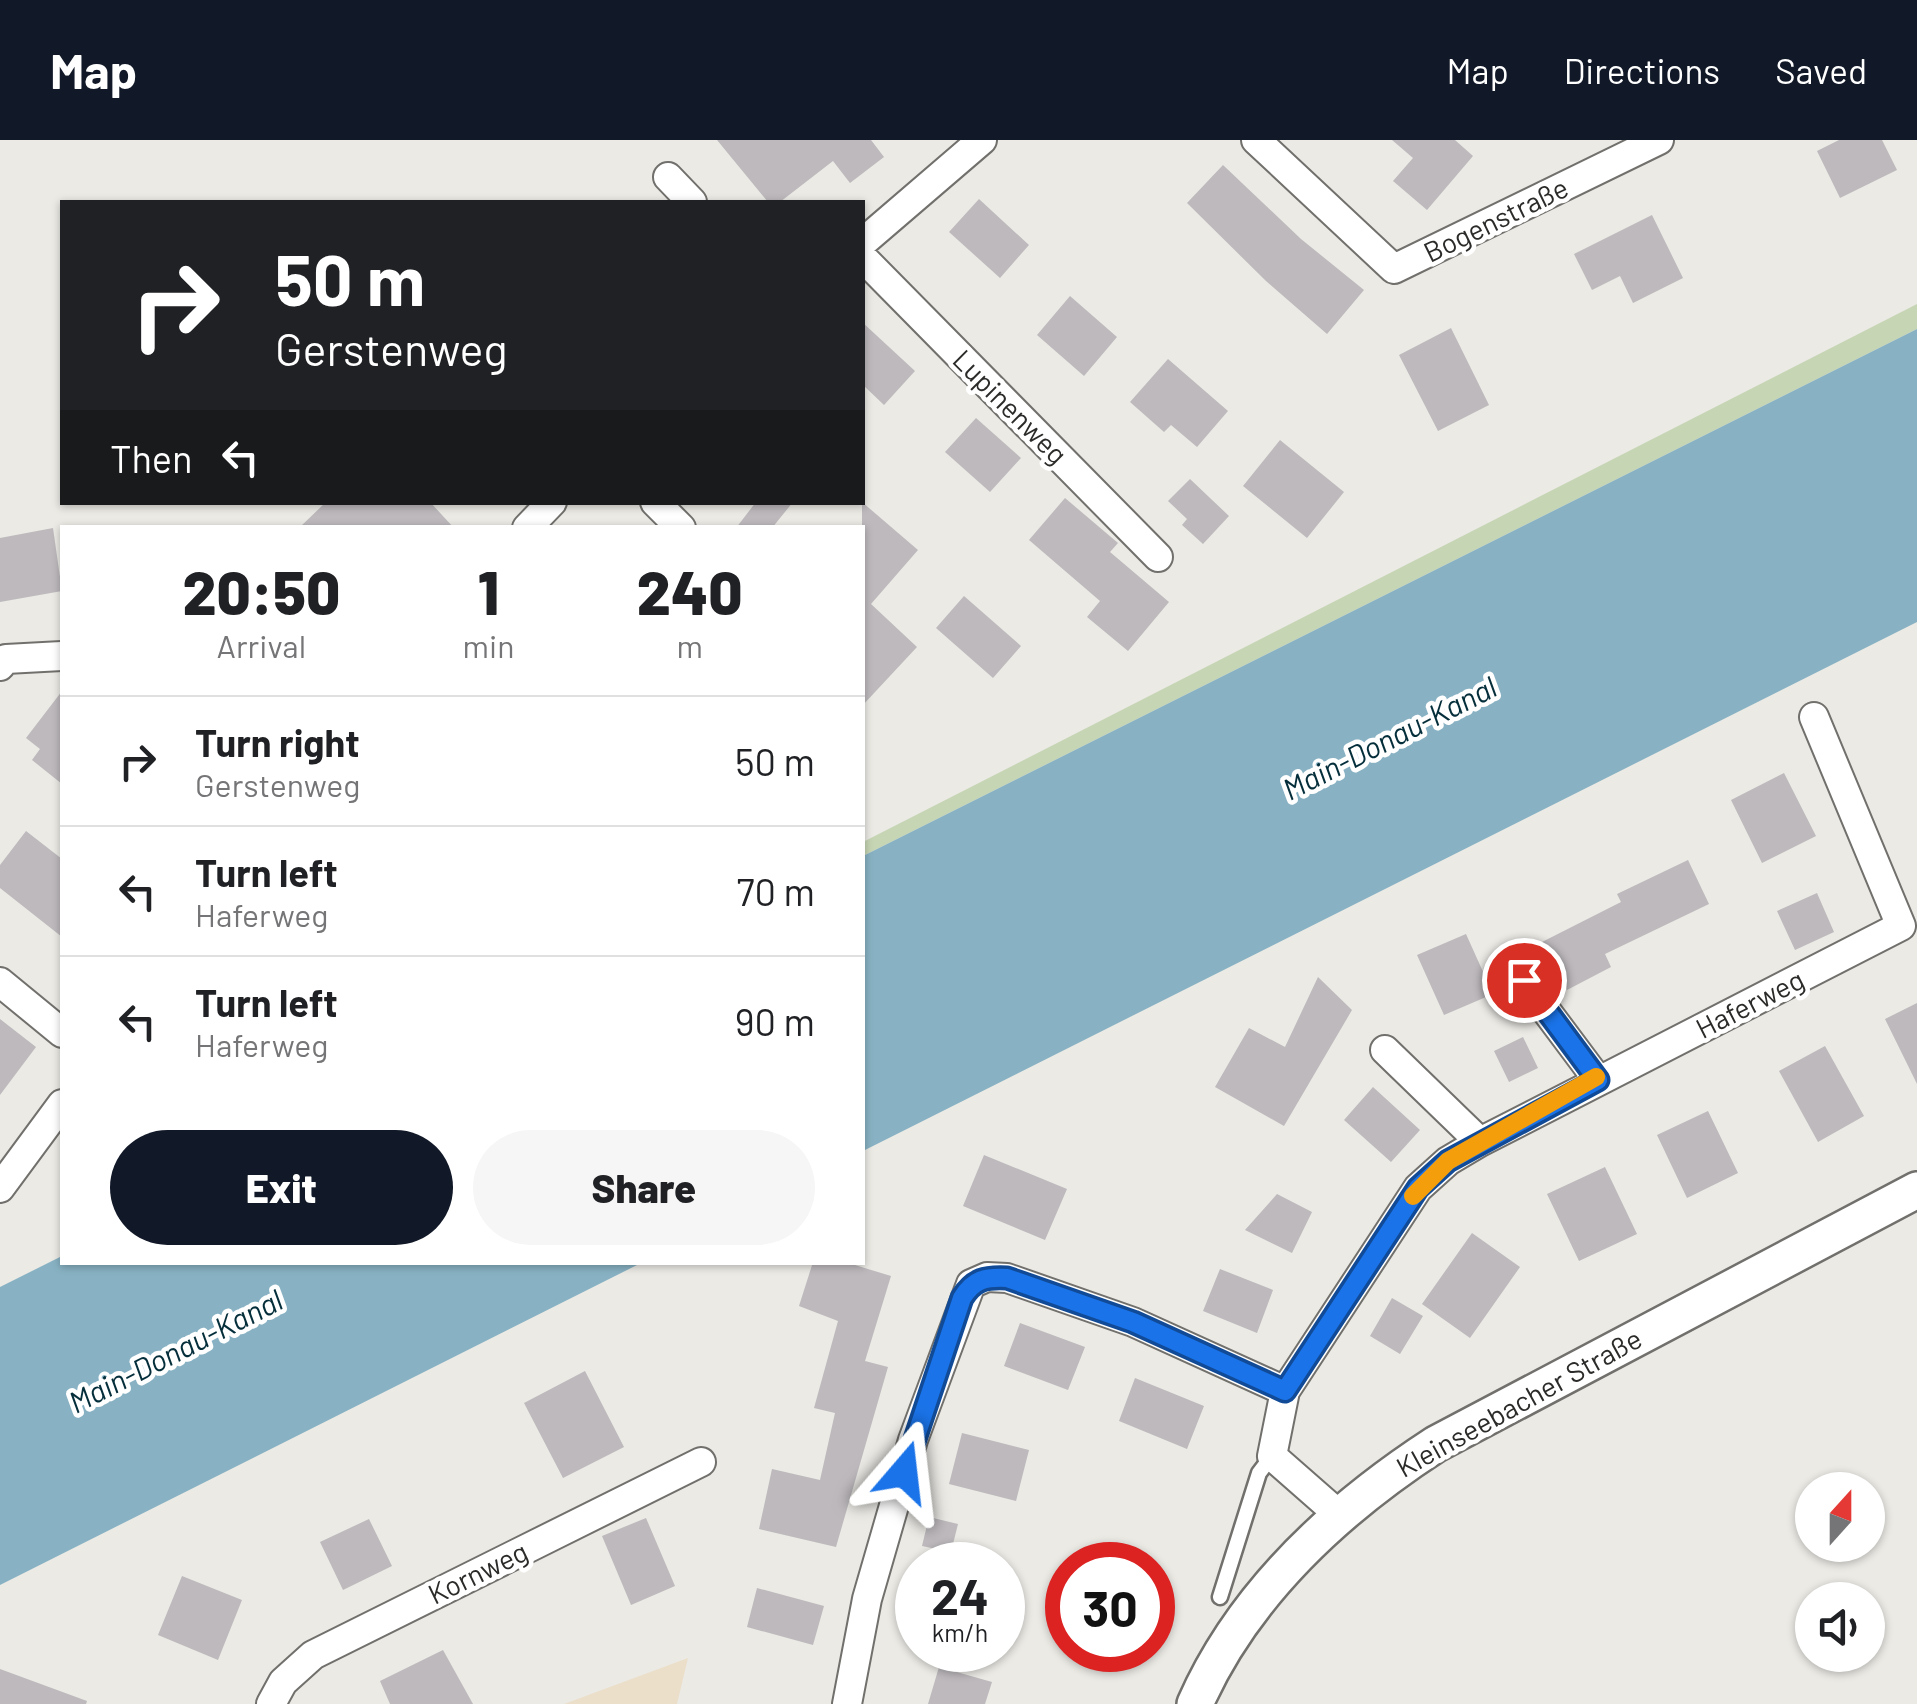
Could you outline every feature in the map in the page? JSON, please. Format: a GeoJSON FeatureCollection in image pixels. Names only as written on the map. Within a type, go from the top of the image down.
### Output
{"type":"FeatureCollection","features":[{"type":"Feature","properties":{"kind":"street"},"geometry":{"type":"LineString","coordinates":[[865,240],[982,140]]}},
{"type":"Feature","properties":{"kind":"street","name":"Bogenstraße"},"geometry":{"type":"LineString","coordinates":[[1256,140],[1394,269],[1660,140]]}},
{"type":"Feature","properties":{"kind":"street"},"geometry":{"type":"LineString","coordinates":[[668,177],[690,200]]}},
{"type":"Feature","properties":{"kind":"street","name":"Lupinenweg"},"geometry":{"type":"LineString","coordinates":[[865,259],[1158,557]]}},
{"type":"Feature","properties":{"kind":"street"},"geometry":{"type":"LineString","coordinates":[[530,525],[549,505]]}},
{"type":"Feature","properties":{"kind":"street"},"geometry":{"type":"LineString","coordinates":[[659,505],[678,525]]}},
{"type":"Feature","properties":{"kind":"street"},"geometry":{"type":"LineString","coordinates":[[0,666],[6,660],[60,656]]}},
{"type":"Feature","properties":{"kind":"street","name":"Haferweg"},"geometry":{"type":"LineString","coordinates":[[1272,1456],[1285,1391],[1418,1188],[1448,1161],[1909,922],[1814,717]]}},
{"type":"Feature","properties":{"kind":"street"},"geometry":{"type":"LineString","coordinates":[[1524,980],[1598,1080]]}},
{"type":"Feature","properties":{"kind":"street"},"geometry":{"type":"LineString","coordinates":[[0,982],[60,1031]]}},
{"type":"Feature","properties":{"kind":"street"},"geometry":{"type":"LineString","coordinates":[[1385,1050],[1480,1142]]}},
{"type":"Feature","properties":{"kind":"street"},"geometry":{"type":"LineString","coordinates":[[0,1188],[60,1107]]}},
{"type":"Feature","properties":{"kind":"street","name":"Kleinseebacher Straße"},"geometry":{"type":"LineString","coordinates":[[1195,1704],[1236,1632],[1280,1575],[1338,1514],[1436,1444],[1917,1190]]}},
{"type":"Feature","properties":{"kind":"street"},"geometry":{"type":"LineString","coordinates":[[847,1704],[868,1599],[913,1440],[971,1284],[986,1277],[1007,1278],[1133,1322],[1285,1391]]}},
{"type":"Feature","properties":{"kind":"street"},"geometry":{"type":"LineString","coordinates":[[1272,1456],[1338,1514]]}},
{"type":"Feature","properties":{"kind":"street","name":"Kornweg"},"geometry":{"type":"LineString","coordinates":[[271,1704],[284,1682],[313,1654],[701,1462]]}},
{"type":"Feature","properties":{"kind":"lane"},"geometry":{"type":"LineString","coordinates":[[1220,1596],[1259,1473],[1272,1456]]}},
{"type":"Feature","properties":{"kind":"shaded area"},"geometry":{"type":"Polygon","coordinates":[[[688,1658],[677,1704],[564,1704],[688,1658]]]}},
{"type":"Feature","properties":{"kind":"green space"},"geometry":{"type":"Polygon","coordinates":[[[1917,304],[1917,329],[865,855],[865,841],[1917,304]]]}},
{"type":"Feature","properties":{"kind":"water","name":"Main-Donau-Kanal"},"geometry":{"type":"Polygon","coordinates":[[[1917,329],[1917,622],[865,1150],[865,855],[1917,329]]]}},
{"type":"Feature","properties":{"kind":"water","name":"Main-Donau-Kanal"},"geometry":{"type":"Polygon","coordinates":[[[60,1257],[60,1265],[637,1265],[0,1585],[0,1287],[60,1257]]]}},
{"type":"Feature","properties":{"kind":"building"},"geometry":{"type":"Polygon","coordinates":[[[717,140],[871,140],[884,157],[850,183],[833,161],[783,200],[766,200],[717,140]]]}},
{"type":"Feature","properties":{"kind":"building"},"geometry":{"type":"Polygon","coordinates":[[[1392,140],[1455,140],[1473,156],[1427,210],[1393,181],[1413,158],[1392,140]]]}},
{"type":"Feature","properties":{"kind":"building"},"geometry":{"type":"Polygon","coordinates":[[[1839,140],[1882,140],[1897,170],[1840,198],[1817,151],[1839,140]]]}},
{"type":"Feature","properties":{"kind":"building"},"geometry":{"type":"Polygon","coordinates":[[[1223,165],[1301,239],[1364,290],[1327,334],[1187,203],[1223,165]]]}},
{"type":"Feature","properties":{"kind":"building"},"geometry":{"type":"Polygon","coordinates":[[[979,199],[1029,245],[1000,278],[949,232],[979,199]]]}},
{"type":"Feature","properties":{"kind":"building"},"geometry":{"type":"Polygon","coordinates":[[[1652,215],[1683,278],[1633,303],[1620,276],[1592,290],[1574,254],[1652,215]]]}},
{"type":"Feature","properties":{"kind":"building"},"geometry":{"type":"Polygon","coordinates":[[[1070,296],[1117,337],[1084,376],[1037,335],[1070,296]]]}},
{"type":"Feature","properties":{"kind":"building"},"geometry":{"type":"Polygon","coordinates":[[[865,325],[915,371],[884,405],[865,387],[865,325]]]}},
{"type":"Feature","properties":{"kind":"building"},"geometry":{"type":"Polygon","coordinates":[[[1451,328],[1489,405],[1438,431],[1399,355],[1451,328]]]}},
{"type":"Feature","properties":{"kind":"building"},"geometry":{"type":"Polygon","coordinates":[[[1168,359],[1228,411],[1197,447],[1171,425],[1164,432],[1130,402],[1168,359]]]}},
{"type":"Feature","properties":{"kind":"building"},"geometry":{"type":"Polygon","coordinates":[[[976,418],[1021,458],[990,492],[945,452],[976,418]]]}},
{"type":"Feature","properties":{"kind":"building"},"geometry":{"type":"Polygon","coordinates":[[[1280,440],[1344,492],[1307,538],[1243,486],[1280,440]]]}},
{"type":"Feature","properties":{"kind":"building"},"geometry":{"type":"Polygon","coordinates":[[[1190,479],[1229,516],[1203,544],[1182,525],[1187,519],[1168,501],[1190,479]]]}},
{"type":"Feature","properties":{"kind":"building"},"geometry":{"type":"Polygon","coordinates":[[[1065,498],[1118,543],[1110,552],[1169,602],[1128,651],[1087,617],[1100,601],[1029,540],[1065,498]]]}},
{"type":"Feature","properties":{"kind":"building"},"geometry":{"type":"Polygon","coordinates":[[[323,505],[433,505],[451,525],[302,525],[323,505]]]}},
{"type":"Feature","properties":{"kind":"building"},"geometry":{"type":"Polygon","coordinates":[[[754,505],[791,505],[774,525],[738,525],[754,505]]]}},
{"type":"Feature","properties":{"kind":"building"},"geometry":{"type":"Polygon","coordinates":[[[865,505],[918,550],[871,604],[917,647],[865,703],[865,525],[865,505]]]}},
{"type":"Feature","properties":{"kind":"building"},"geometry":{"type":"Polygon","coordinates":[[[53,528],[60,591],[0,602],[0,538],[53,528]]]}},
{"type":"Feature","properties":{"kind":"building"},"geometry":{"type":"Polygon","coordinates":[[[964,596],[1021,646],[993,678],[936,628],[964,596]]]}},
{"type":"Feature","properties":{"kind":"building"},"geometry":{"type":"Polygon","coordinates":[[[60,694],[60,782],[32,760],[40,749],[26,738],[60,694]]]}},
{"type":"Feature","properties":{"kind":"building"},"geometry":{"type":"Polygon","coordinates":[[[1784,773],[1816,836],[1762,863],[1731,800],[1784,773]]]}},
{"type":"Feature","properties":{"kind":"building"},"geometry":{"type":"Polygon","coordinates":[[[26,831],[60,857],[60,935],[0,888],[0,865],[26,831]]]}},
{"type":"Feature","properties":{"kind":"building"},"geometry":{"type":"Polygon","coordinates":[[[1688,860],[1709,904],[1605,954],[1611,967],[1567,990],[1542,942],[1621,902],[1617,894],[1688,860]]]}},
{"type":"Feature","properties":{"kind":"building"},"geometry":{"type":"Polygon","coordinates":[[[1817,893],[1834,932],[1795,950],[1777,911],[1817,893]]]}},
{"type":"Feature","properties":{"kind":"building"},"geometry":{"type":"Polygon","coordinates":[[[1466,934],[1493,994],[1444,1015],[1417,955],[1466,934]]]}},
{"type":"Feature","properties":{"kind":"building"},"geometry":{"type":"Polygon","coordinates":[[[1318,977],[1352,1010],[1284,1126],[1215,1087],[1249,1028],[1285,1047],[1318,977]]]}},
{"type":"Feature","properties":{"kind":"building"},"geometry":{"type":"Polygon","coordinates":[[[1917,1003],[1917,1084],[1885,1019],[1917,1003]]]}},
{"type":"Feature","properties":{"kind":"building"},"geometry":{"type":"Polygon","coordinates":[[[0,1019],[36,1047],[0,1095],[0,1019]]]}},
{"type":"Feature","properties":{"kind":"building"},"geometry":{"type":"Polygon","coordinates":[[[1523,1037],[1538,1068],[1509,1082],[1494,1051],[1523,1037]]]}},
{"type":"Feature","properties":{"kind":"building"},"geometry":{"type":"Polygon","coordinates":[[[1825,1046],[1864,1116],[1818,1142],[1779,1071],[1825,1046]]]}},
{"type":"Feature","properties":{"kind":"building"},"geometry":{"type":"Polygon","coordinates":[[[1373,1087],[1420,1130],[1391,1162],[1344,1120],[1373,1087]]]}},
{"type":"Feature","properties":{"kind":"building"},"geometry":{"type":"Polygon","coordinates":[[[1708,1111],[1738,1173],[1687,1198],[1657,1135],[1708,1111]]]}},
{"type":"Feature","properties":{"kind":"building"},"geometry":{"type":"Polygon","coordinates":[[[984,1155],[1067,1189],[1045,1240],[963,1206],[984,1155]]]}},
{"type":"Feature","properties":{"kind":"building"},"geometry":{"type":"Polygon","coordinates":[[[1605,1167],[1637,1234],[1579,1261],[1547,1194],[1605,1167]]]}},
{"type":"Feature","properties":{"kind":"building"},"geometry":{"type":"Polygon","coordinates":[[[1277,1194],[1312,1212],[1292,1253],[1245,1230],[1277,1194]]]}},
{"type":"Feature","properties":{"kind":"building"},"geometry":{"type":"Polygon","coordinates":[[[1472,1233],[1520,1267],[1470,1338],[1422,1304],[1472,1233]]]}},
{"type":"Feature","properties":{"kind":"building"},"geometry":{"type":"Polygon","coordinates":[[[812,1265],[855,1265],[891,1276],[865,1361],[888,1367],[836,1547],[759,1529],[772,1469],[820,1480],[835,1413],[814,1408],[838,1321],[799,1306],[812,1265]]]}},
{"type":"Feature","properties":{"kind":"building"},"geometry":{"type":"Polygon","coordinates":[[[1220,1269],[1273,1290],[1257,1333],[1203,1311],[1220,1269]]]}},
{"type":"Feature","properties":{"kind":"building"},"geometry":{"type":"Polygon","coordinates":[[[1392,1298],[1423,1316],[1400,1354],[1370,1336],[1392,1298]]]}},
{"type":"Feature","properties":{"kind":"building"},"geometry":{"type":"Polygon","coordinates":[[[1020,1323],[1085,1347],[1068,1390],[1004,1366],[1020,1323]]]}},
{"type":"Feature","properties":{"kind":"building"},"geometry":{"type":"Polygon","coordinates":[[[585,1371],[624,1447],[563,1478],[524,1403],[585,1371]]]}},
{"type":"Feature","properties":{"kind":"building"},"geometry":{"type":"Polygon","coordinates":[[[1135,1378],[1204,1406],[1187,1449],[1119,1421],[1135,1378]]]}},
{"type":"Feature","properties":{"kind":"building"},"geometry":{"type":"Polygon","coordinates":[[[962,1433],[1029,1450],[1016,1501],[949,1484],[962,1433]]]}},
{"type":"Feature","properties":{"kind":"building"},"geometry":{"type":"Polygon","coordinates":[[[929,1517],[958,1524],[954,1542],[923,1542],[929,1517]]]}},
{"type":"Feature","properties":{"kind":"building"},"geometry":{"type":"Polygon","coordinates":[[[646,1518],[675,1586],[631,1605],[602,1536],[646,1518]]]}},
{"type":"Feature","properties":{"kind":"building"},"geometry":{"type":"Polygon","coordinates":[[[369,1519],[392,1566],[343,1590],[320,1542],[369,1519]]]}},
{"type":"Feature","properties":{"kind":"building"},"geometry":{"type":"Polygon","coordinates":[[[182,1576],[242,1600],[218,1660],[158,1635],[182,1576]]]}},
{"type":"Feature","properties":{"kind":"building"},"geometry":{"type":"Polygon","coordinates":[[[757,1588],[824,1606],[813,1645],[747,1627],[757,1588]]]}},
{"type":"Feature","properties":{"kind":"building"},"geometry":{"type":"Polygon","coordinates":[[[443,1650],[473,1704],[390,1704],[380,1681],[443,1650]]]}},
{"type":"Feature","properties":{"kind":"building"},"geometry":{"type":"Polygon","coordinates":[[[0,1669],[87,1701],[86,1704],[0,1704],[0,1669]]]}},
{"type":"Feature","properties":{"kind":"building"},"geometry":{"type":"Polygon","coordinates":[[[938,1672],[957,1672],[992,1682],[985,1704],[928,1704],[938,1672]]]}},
{"type":"Feature","properties":{"kind":"slow traffic"},"geometry":{"type":"LineString","coordinates":[[1413,1196],[1448,1161],[1598,1080],[1596,1077]]}},
{"type":"Feature","properties":{"kind":"route"},"geometry":{"type":"LineString","coordinates":[[904,1472],[962,1298],[971,1284],[986,1277],[1007,1278],[1133,1322],[1285,1391],[1418,1188],[1448,1161],[1598,1080],[1524,980]]}}]}
